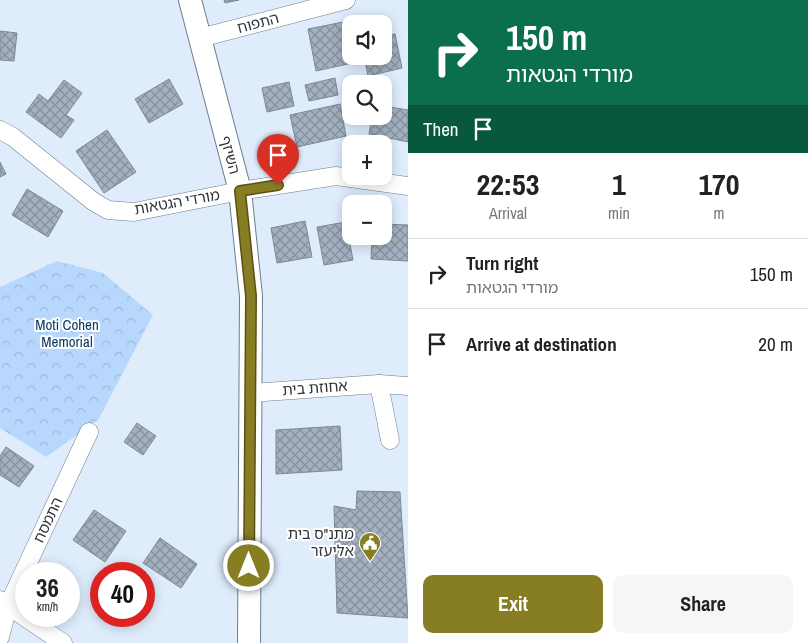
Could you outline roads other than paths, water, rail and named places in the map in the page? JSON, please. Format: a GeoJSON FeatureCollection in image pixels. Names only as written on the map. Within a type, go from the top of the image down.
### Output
{"type":"FeatureCollection","features":[{"type":"Feature","properties":{"kind":"street","name":"השיזף"},"geometry":{"type":"LineString","coordinates":[[190,0],[240,191],[251,296],[249,643]]}},
{"type":"Feature","properties":{"kind":"street","name":"התפוח"},"geometry":{"type":"LineString","coordinates":[[200,38],[346,0]]}},
{"type":"Feature","properties":{"kind":"street","name":"מורדי הגטאות"},"geometry":{"type":"LineString","coordinates":[[0,130],[13,137],[94,202],[108,210],[134,212],[240,191],[336,176],[408,186]]}},
{"type":"Feature","properties":{"kind":"street","name":"אחוזת בית"},"geometry":{"type":"LineString","coordinates":[[251,393],[379,384],[408,386]]}},
{"type":"Feature","properties":{"kind":"street"},"geometry":{"type":"LineString","coordinates":[[379,384],[390,440]]}},
{"type":"Feature","properties":{"kind":"street","name":"התמסח"},"geometry":{"type":"LineString","coordinates":[[0,637],[4,603],[89,432]]}},
{"type":"Feature","properties":{"kind":"street"},"geometry":{"type":"LineString","coordinates":[[4,603],[63,643]]}},
{"type":"Feature","properties":{"kind":"place","name":"מתנ\"ס בית אליעזר"},"geometry":{"type":"Point","coordinates":[370,562]}},
{"type":"Feature","properties":{"kind":"park label","name":"Moti Cohen Memorial"},"geometry":{"type":"Point","coordinates":[67,334]}}]}
